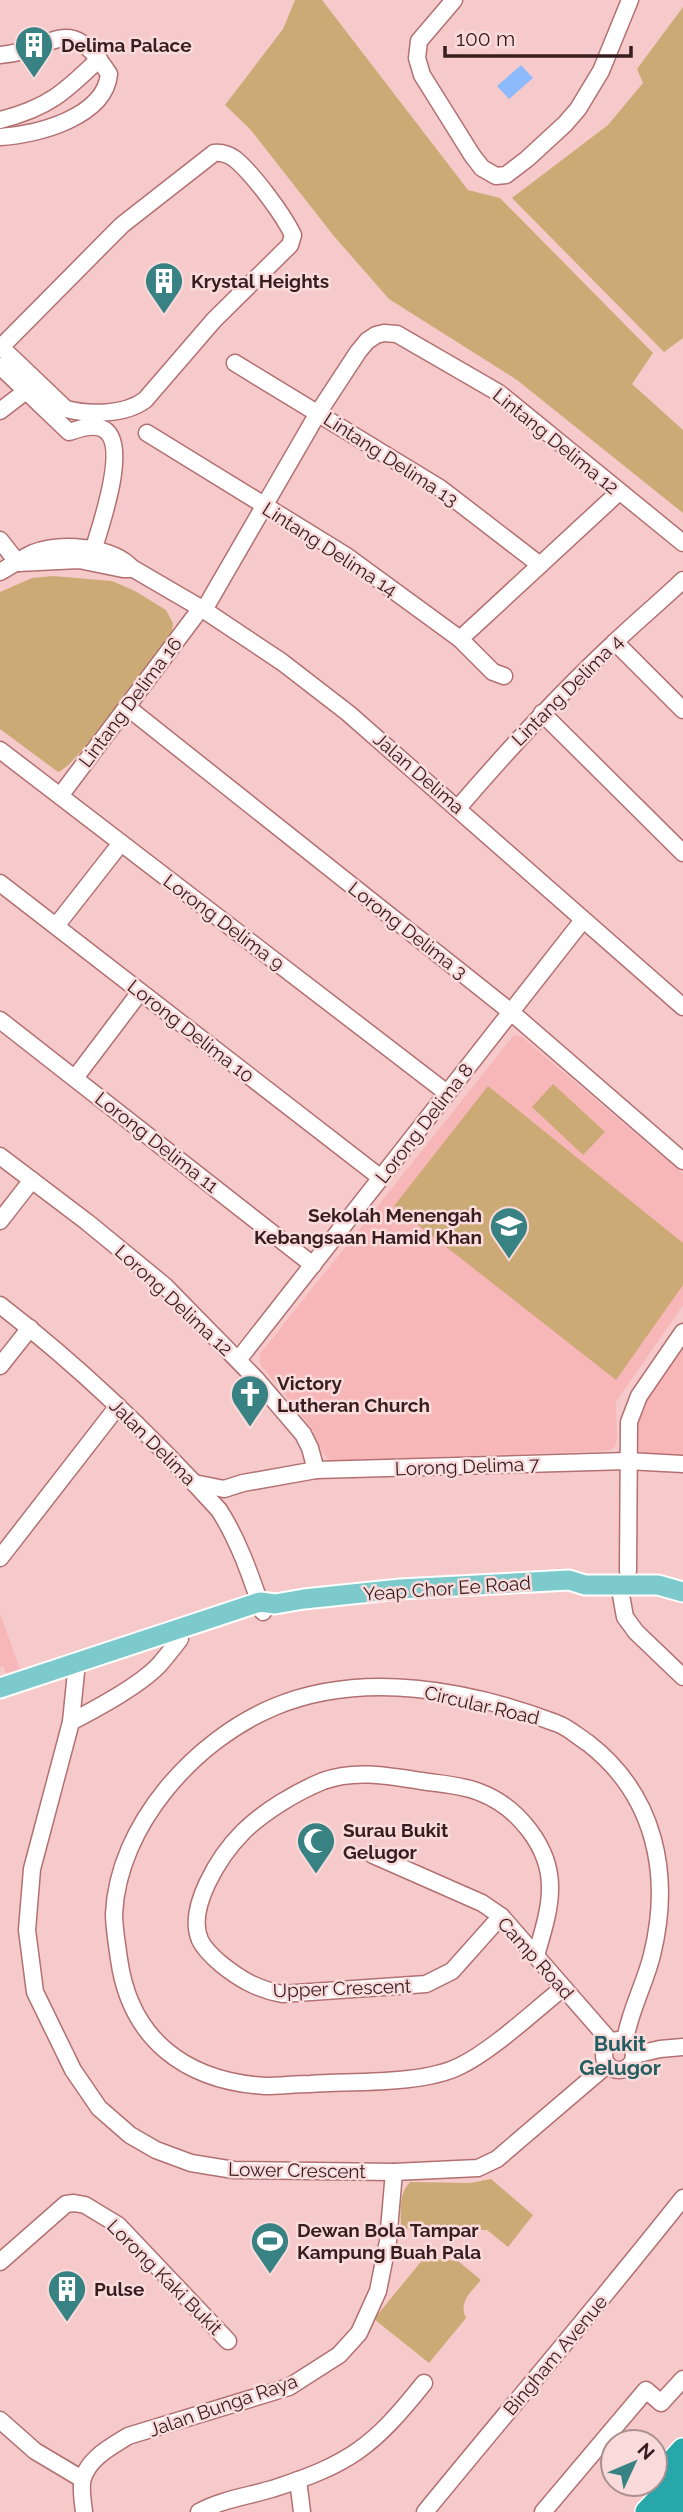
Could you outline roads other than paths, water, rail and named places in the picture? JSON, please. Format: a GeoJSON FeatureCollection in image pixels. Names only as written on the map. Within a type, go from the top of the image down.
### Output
{"type":"FeatureCollection","features":[{"type":"Feature","properties":{"kind":"highway"},"geometry":{"type":"LineString","coordinates":[[669,2465],[683,2450]]}},
{"type":"Feature","properties":{"kind":"highway"},"geometry":{"type":"LineString","coordinates":[[647,2512],[682,2484]]}},
{"type":"Feature","properties":{"kind":"highway"},"geometry":{"type":"LineString","coordinates":[[672,2512],[682,2484]]}},
{"type":"Feature","properties":{"kind":"highway"},"geometry":{"type":"LineString","coordinates":[[627,2512],[640,2498]]}},
{"type":"Feature","properties":{"kind":"main road","name":"Yeap Chor Ee Road"},"geometry":{"type":"LineString","coordinates":[[0,1700],[77,1668],[266,1606],[304,1599],[400,1589],[569,1580],[585,1585],[624,1577]]}},
{"type":"Feature","properties":{"kind":"main road"},"geometry":{"type":"LineString","coordinates":[[624,1577],[670,1578],[683,1583]]}},
{"type":"Feature","properties":{"kind":"main road"},"geometry":{"type":"LineString","coordinates":[[624,1577],[683,1592]]}},
{"type":"Feature","properties":{"kind":"main road","name":"Yeap Chor Ee Road"},"geometry":{"type":"LineString","coordinates":[[0,1688],[180,1639],[266,1606]]}},
{"type":"Feature","properties":{"kind":"street"},"geometry":{"type":"LineString","coordinates":[[454,0],[419,41],[417,58],[422,75],[472,155],[482,169],[496,176],[506,175],[527,159],[578,109],[601,71],[630,0]]}},
{"type":"Feature","properties":{"kind":"street"},"geometry":{"type":"LineString","coordinates":[[0,55],[22,51],[63,37],[83,42],[109,74],[108,83],[91,107],[67,121],[0,137]]}},
{"type":"Feature","properties":{"kind":"street"},"geometry":{"type":"LineString","coordinates":[[0,120],[31,112],[60,96],[99,59]]}},
{"type":"Feature","properties":{"kind":"street"},"geometry":{"type":"LineString","coordinates":[[214,153],[234,158],[258,185],[293,235],[290,245],[214,320],[145,400],[126,410],[66,409],[1,348],[122,225],[214,153]]}},
{"type":"Feature","properties":{"kind":"street","name":"Lintang Delima 16"},"geometry":{"type":"LineString","coordinates":[[60,796],[203,609],[318,413],[358,352],[368,341],[384,333]]}},
{"type":"Feature","properties":{"kind":"street","name":"Lintang Delima 12"},"geometry":{"type":"LineString","coordinates":[[384,333],[397,334],[499,393],[683,543]]}},
{"type":"Feature","properties":{"kind":"street","name":"Lintang Delima 13"},"geometry":{"type":"LineString","coordinates":[[234,363],[440,488],[540,565]]}},
{"type":"Feature","properties":{"kind":"street"},"geometry":{"type":"LineString","coordinates":[[0,366],[69,432],[96,427],[109,433],[115,449],[111,487],[93,551]]}},
{"type":"Feature","properties":{"kind":"street"},"geometry":{"type":"LineString","coordinates":[[0,411],[26,391]]}},
{"type":"Feature","properties":{"kind":"street","name":"Lintang Delima 14"},"geometry":{"type":"LineString","coordinates":[[147,433],[345,555],[460,639],[493,672],[504,676]]}},
{"type":"Feature","properties":{"kind":"street"},"geometry":{"type":"LineString","coordinates":[[460,639],[619,492]]}},
{"type":"Feature","properties":{"kind":"street"},"geometry":{"type":"LineString","coordinates":[[0,540],[18,563]]}},
{"type":"Feature","properties":{"kind":"street","name":"Jalan Delima"},"geometry":{"type":"LineString","coordinates":[[0,572],[33,553],[54,548],[93,551],[125,561],[132,568],[203,609],[282,662],[348,713],[683,1007]]}},
{"type":"Feature","properties":{"kind":"street","name":"Jalan Delima"},"geometry":{"type":"LineString","coordinates":[[18,563],[79,560],[122,569],[132,568]]}},
{"type":"Feature","properties":{"kind":"street","name":"Lintang Delima 4"},"geometry":{"type":"LineString","coordinates":[[458,808],[542,713],[683,580]]}},
{"type":"Feature","properties":{"kind":"street"},"geometry":{"type":"LineString","coordinates":[[615,642],[683,710]]}},
{"type":"Feature","properties":{"kind":"street","name":"Lorong Delima 3"},"geometry":{"type":"LineString","coordinates":[[127,707],[511,1012],[683,1161]]}},
{"type":"Feature","properties":{"kind":"street"},"geometry":{"type":"LineString","coordinates":[[542,713],[683,853]]}},
{"type":"Feature","properties":{"kind":"street","name":"Lorong Delima 9"},"geometry":{"type":"LineString","coordinates":[[0,750],[447,1093]]}},
{"type":"Feature","properties":{"kind":"street"},"geometry":{"type":"LineString","coordinates":[[56,926],[121,843]]}},
{"type":"Feature","properties":{"kind":"street","name":"Lorong Delima 10"},"geometry":{"type":"LineString","coordinates":[[0,883],[381,1178]]}},
{"type":"Feature","properties":{"kind":"street","name":"Lorong Delima 8"},"geometry":{"type":"LineString","coordinates":[[238,1360],[583,920]]}},
{"type":"Feature","properties":{"kind":"street"},"geometry":{"type":"LineString","coordinates":[[75,1078],[140,992]]}},
{"type":"Feature","properties":{"kind":"street","name":"Lorong Delima 11"},"geometry":{"type":"LineString","coordinates":[[0,1020],[313,1265]]}},
{"type":"Feature","properties":{"kind":"street","name":"Lorong Delima 12"},"geometry":{"type":"LineString","coordinates":[[0,1156],[141,1266],[238,1360],[303,1434],[316,1470]]}},
{"type":"Feature","properties":{"kind":"street"},"geometry":{"type":"LineString","coordinates":[[0,1220],[32,1181]]}},
{"type":"Feature","properties":{"kind":"street","name":"Jalan Delima"},"geometry":{"type":"LineString","coordinates":[[0,1305],[118,1406],[219,1510],[266,1606]]}},
{"type":"Feature","properties":{"kind":"street"},"geometry":{"type":"LineString","coordinates":[[0,1366],[30,1328]]}},
{"type":"Feature","properties":{"kind":"street"},"geometry":{"type":"LineString","coordinates":[[683,1332],[639,1396],[629,1422],[624,1577],[625,1617],[636,1632],[683,1677]]}},
{"type":"Feature","properties":{"kind":"street"},"geometry":{"type":"LineString","coordinates":[[0,1558],[118,1406]]}},
{"type":"Feature","properties":{"kind":"street","name":"Lorong Delima 7"},"geometry":{"type":"LineString","coordinates":[[194,1483],[224,1489],[316,1470],[627,1461],[683,1464]]}},
{"type":"Feature","properties":{"kind":"street","name":"Lorong Delima 7"},"geometry":{"type":"LineString","coordinates":[[219,1510],[236,1492],[252,1482]]}},
{"type":"Feature","properties":{"kind":"street"},"geometry":{"type":"LineString","coordinates":[[71,1721],[98,1708],[147,1675],[180,1639]]}},
{"type":"Feature","properties":{"kind":"street","name":"Lower Crescent"},"geometry":{"type":"LineString","coordinates":[[77,1668],[71,1721],[32,1870],[27,1930],[34,1992],[73,2070],[99,2108],[130,2135],[156,2150],[191,2163],[234,2170],[394,2172],[478,2168],[497,2159],[607,2065]]}},
{"type":"Feature","properties":{"kind":"street","name":"Circular Road"},"geometry":{"type":"LineString","coordinates":[[563,1988],[475,2058],[443,2073],[412,2078],[267,2086],[221,2079],[201,2072],[167,2053],[141,2024],[127,1998],[114,1915],[118,1885],[136,1835],[148,1814],[177,1776],[237,1726],[274,1707],[312,1695],[377,1687],[443,1692],[525,1711],[565,1726],[621,1774],[641,1805],[654,1837],[661,1891],[657,1932],[648,1971],[623,2046],[604,2055],[607,2065]]}},
{"type":"Feature","properties":{"kind":"street","name":"Upper Crescent"},"geometry":{"type":"LineString","coordinates":[[500,1916],[452,1970],[426,1984],[282,1994],[259,1989],[239,1979],[214,1959],[201,1941],[196,1923],[206,1887],[225,1853],[243,1832],[289,1799],[323,1781],[375,1774],[478,1791],[511,1809],[527,1827],[539,1844],[551,1885],[550,1900],[536,1956]]}},
{"type":"Feature","properties":{"kind":"street","name":"Camp Road"},"geometry":{"type":"LineString","coordinates":[[373,1856],[482,1903],[500,1916],[563,1988],[623,2046]]}},
{"type":"Feature","properties":{"kind":"street"},"geometry":{"type":"LineString","coordinates":[[607,2065],[615,2070],[624,2069],[631,2064],[623,2046],[660,2049],[683,2047]]}},
{"type":"Feature","properties":{"kind":"street","name":"Jalan Bunga Raya"},"geometry":{"type":"LineString","coordinates":[[82,2479],[104,2450],[128,2437],[289,2387],[339,2355],[359,2333],[378,2291],[388,2241],[394,2172]]}},
{"type":"Feature","properties":{"kind":"street","name":"Bingham Avenue"},"geometry":{"type":"LineString","coordinates":[[425,2512],[621,2277],[683,2198]]}},
{"type":"Feature","properties":{"kind":"street","name":"Lorong Kaki Bukit"},"geometry":{"type":"LineString","coordinates":[[0,2262],[66,2204],[85,2205],[118,2225],[228,2341]]}},
{"type":"Feature","properties":{"kind":"street"},"geometry":{"type":"LineString","coordinates":[[543,2512],[646,2390],[661,2403],[683,2379]]}},
{"type":"Feature","properties":{"kind":"street"},"geometry":{"type":"LineString","coordinates":[[199,2512],[337,2465],[372,2442],[394,2421],[424,2383]]}},
{"type":"Feature","properties":{"kind":"street"},"geometry":{"type":"LineString","coordinates":[[0,2420],[35,2451],[82,2479],[84,2512]]}},
{"type":"Feature","properties":{"kind":"street"},"geometry":{"type":"LineString","coordinates":[[298,2480],[302,2512]]}},
{"type":"Feature","properties":{"kind":"water"},"geometry":{"type":"Polygon","coordinates":[[[521,65],[533,78],[509,99],[497,86],[521,65]]]}},
{"type":"Feature","properties":{"kind":"place","name":"Delima Palace"},"geometry":{"type":"Point","coordinates":[34,79]}},
{"type":"Feature","properties":{"kind":"place","name":"Krystal Heights"},"geometry":{"type":"Point","coordinates":[164,315]}},
{"type":"Feature","properties":{"kind":"place","name":"Sekolah Menengah Kebangsaan Hamid Khan"},"geometry":{"type":"Point","coordinates":[509,1260]}},
{"type":"Feature","properties":{"kind":"place","name":"Victory Lutheran Church"},"geometry":{"type":"Point","coordinates":[250,1428]}},
{"type":"Feature","properties":{"kind":"place","name":"Surau Bukit Gelugor"},"geometry":{"type":"Point","coordinates":[316,1875]}},
{"type":"Feature","properties":{"kind":"place","name":"Dewan Bola Tampar Kampung Buah Pala"},"geometry":{"type":"Point","coordinates":[270,2275]}},
{"type":"Feature","properties":{"kind":"place","name":"Pulse"},"geometry":{"type":"Point","coordinates":[67,2323]}},
{"type":"Feature","properties":{"kind":"district","name":"Bukit Gelugor"},"geometry":{"type":"Point","coordinates":[620,2055]}}]}
